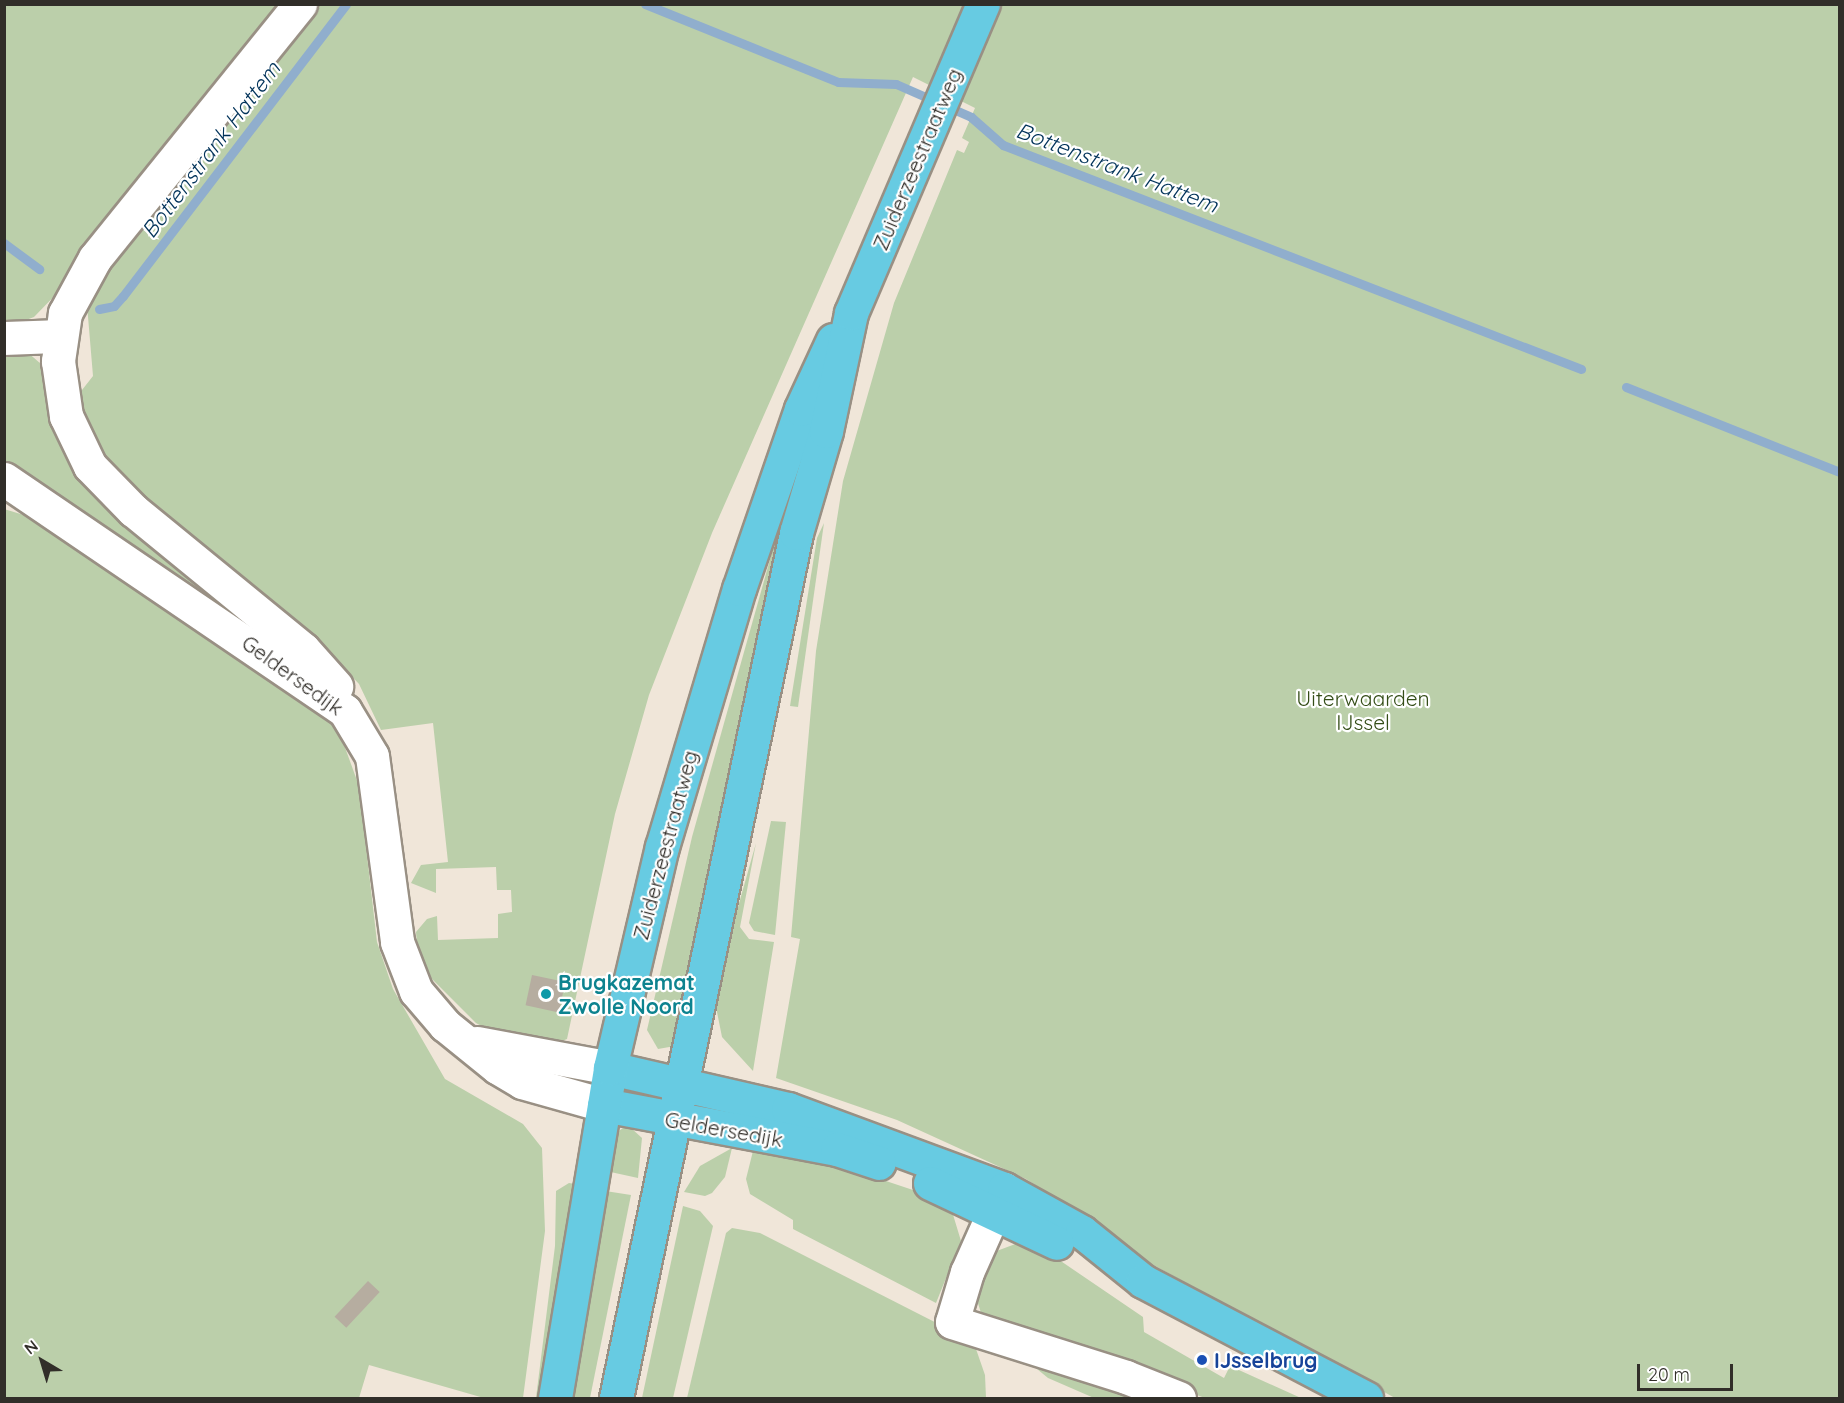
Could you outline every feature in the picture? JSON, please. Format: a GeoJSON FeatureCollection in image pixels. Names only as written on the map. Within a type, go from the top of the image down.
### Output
{"type":"FeatureCollection","features":[{"type":"Feature","properties":{"kind":"main road","name":"Zuiderzeestraatweg"},"geometry":{"type":"LineString","coordinates":[[616,1398],[796,533],[826,431],[851,314],[983,4]]}},
{"type":"Feature","properties":{"kind":"main road","name":"Zuiderzeestraatweg"},"geometry":{"type":"LineString","coordinates":[[555,1398],[610,1068],[662,848],[703,700],[801,409],[826,351],[851,314]]}},
{"type":"Feature","properties":{"kind":"main road","name":"Geldersedijk"},"geometry":{"type":"LineString","coordinates":[[610,1068],[821,1119],[1000,1200],[1082,1232],[1143,1281],[1366,1398]]}},
{"type":"Feature","properties":{"kind":"main road","name":"Geldersedijk"},"geometry":{"type":"LineString","coordinates":[[604,1105],[837,1149],[1000,1200]]}},
{"type":"Feature","properties":{"kind":"street"},"geometry":{"type":"LineString","coordinates":[[300,4],[95,258],[74,290],[59,336],[60,388],[66,416],[90,466],[133,510],[311,656],[340,692],[345,711]]}},
{"type":"Feature","properties":{"kind":"street"},"geometry":{"type":"LineString","coordinates":[[4,338],[59,336]]}},
{"type":"Feature","properties":{"kind":"street","name":"Geldersedijk"},"geometry":{"type":"LineString","coordinates":[[4,478],[345,711],[364,739],[375,768],[403,965],[430,1009],[459,1038],[522,1082],[604,1105]]}},
{"type":"Feature","properties":{"kind":"street","name":"Geldersedijk"},"geometry":{"type":"LineString","coordinates":[[459,1038],[549,1060],[610,1068]]}},
{"type":"Feature","properties":{"kind":"street"},"geometry":{"type":"LineString","coordinates":[[1000,1200],[967,1272],[952,1322],[1126,1377],[1179,1398]]}},
{"type":"Feature","properties":{"kind":"green space","name":"Uiterwaarden IJssel"},"geometry":{"type":"Polygon","coordinates":[[[5,5],[1839,5],[1839,1398],[1395,1398],[1128,1251],[1103,1229],[1026,1179],[897,1120],[776,1078],[800,939],[791,937],[816,651],[843,481],[894,303],[957,150],[964,153],[969,142],[962,138],[975,108],[913,77],[712,533],[649,695],[615,814],[567,1039],[552,1045],[498,1035],[476,1023],[428,975],[418,956],[416,932],[427,919],[437,916],[438,940],[498,938],[498,914],[512,912],[511,890],[497,890],[496,867],[436,869],[436,893],[411,883],[421,865],[448,862],[433,723],[381,730],[359,684],[328,651],[212,563],[112,476],[80,406],[82,390],[93,376],[86,293],[66,284],[34,317],[5,328],[5,5]]]}},
{"type":"Feature","properties":{"kind":"green space"},"geometry":{"type":"Polygon","coordinates":[[[4,349],[26,351],[41,364],[49,388],[213,596],[210,601],[5,464],[4,349]]]}},
{"type":"Feature","properties":{"kind":"green space"},"geometry":{"type":"Polygon","coordinates":[[[816,396],[675,1046],[658,1049],[647,1030],[692,837],[816,396]]]}},
{"type":"Feature","properties":{"kind":"green space"},"geometry":{"type":"Polygon","coordinates":[[[4,509],[37,519],[325,713],[339,731],[359,786],[377,942],[393,989],[445,1079],[523,1124],[542,1148],[545,1231],[523,1398],[484,1398],[369,1365],[359,1398],[5,1398],[4,509]]]}},
{"type":"Feature","properties":{"kind":"green space"},"geometry":{"type":"Polygon","coordinates":[[[824,523],[798,707],[790,706],[817,538],[824,523]]]}},
{"type":"Feature","properties":{"kind":"green space"},"geometry":{"type":"Polygon","coordinates":[[[771,821],[786,822],[775,935],[754,931],[749,923],[771,821]]]}},
{"type":"Feature","properties":{"kind":"green space"},"geometry":{"type":"Polygon","coordinates":[[[756,843],[740,927],[749,939],[774,942],[753,1071],[722,1037],[716,1007],[720,971],[756,843]]]}},
{"type":"Feature","properties":{"kind":"green space"},"geometry":{"type":"Polygon","coordinates":[[[623,1128],[631,1128],[642,1138],[638,1178],[606,1171],[616,1133],[623,1128]]]}},
{"type":"Feature","properties":{"kind":"green space"},"geometry":{"type":"Polygon","coordinates":[[[754,1147],[865,1174],[916,1191],[951,1208],[961,1241],[936,1303],[793,1229],[793,1220],[750,1194],[746,1179],[754,1147]]]}},
{"type":"Feature","properties":{"kind":"green space"},"geometry":{"type":"Polygon","coordinates":[[[732,1148],[725,1177],[712,1193],[705,1196],[684,1192],[700,1166],[732,1148]]]}},
{"type":"Feature","properties":{"kind":"green space"},"geometry":{"type":"Polygon","coordinates":[[[569,1183],[575,1184],[544,1398],[536,1398],[555,1246],[556,1191],[569,1183]]]}},
{"type":"Feature","properties":{"kind":"green space"},"geometry":{"type":"Polygon","coordinates":[[[599,1190],[631,1195],[590,1398],[569,1398],[599,1190]]]}},
{"type":"Feature","properties":{"kind":"green space"},"geometry":{"type":"Polygon","coordinates":[[[683,1206],[700,1211],[713,1226],[673,1398],[642,1398],[683,1206]]]}},
{"type":"Feature","properties":{"kind":"green space"},"geometry":{"type":"Polygon","coordinates":[[[732,1228],[760,1233],[966,1338],[976,1349],[985,1375],[986,1398],[687,1398],[726,1233],[732,1228]]]}},
{"type":"Feature","properties":{"kind":"green space"},"geometry":{"type":"Polygon","coordinates":[[[1021,1242],[1046,1251],[1143,1317],[1144,1332],[1224,1378],[1230,1366],[1301,1398],[1205,1398],[982,1316],[975,1294],[994,1252],[1021,1242]]]}},
{"type":"Feature","properties":{"kind":"green space"},"geometry":{"type":"Polygon","coordinates":[[[1031,1364],[1147,1398],[1094,1398],[1048,1378],[1031,1364]]]}},
{"type":"Feature","properties":{"kind":"building","name":"Brugkazemat Zwolle Noord"},"geometry":{"type":"Polygon","coordinates":[[[532,975],[565,982],[559,1012],[526,1005],[532,975]]]}},
{"type":"Feature","properties":{"kind":"building"},"geometry":{"type":"Polygon","coordinates":[[[368,1281],[380,1292],[346,1328],[335,1317],[368,1281]]]}},
{"type":"Feature","properties":{"kind":"waterway","name":"Bottenstrank Hattem"},"geometry":{"type":"LineString","coordinates":[[99,309],[114,306],[123,296],[346,4]]}},
{"type":"Feature","properties":{"kind":"waterway","name":"Bottenstrank Hattem"},"geometry":{"type":"LineString","coordinates":[[645,4],[838,82],[896,84],[971,117],[1003,145],[1581,369]]}},
{"type":"Feature","properties":{"kind":"waterway","name":"Bottenstrank Hattem"},"geometry":{"type":"LineString","coordinates":[[4,243],[39,269]]}},
{"type":"Feature","properties":{"kind":"waterway","name":"Bottenstrank Hattem"},"geometry":{"type":"LineString","coordinates":[[1626,387],[1840,472]]}},
{"type":"Feature","properties":{"kind":"place","name":"Brugkazemat Zwolle Noord"},"geometry":{"type":"Point","coordinates":[546,994]}},
{"type":"Feature","properties":{"kind":"place","name":"IJsselbrug"},"geometry":{"type":"Point","coordinates":[1202,1360]}}]}
